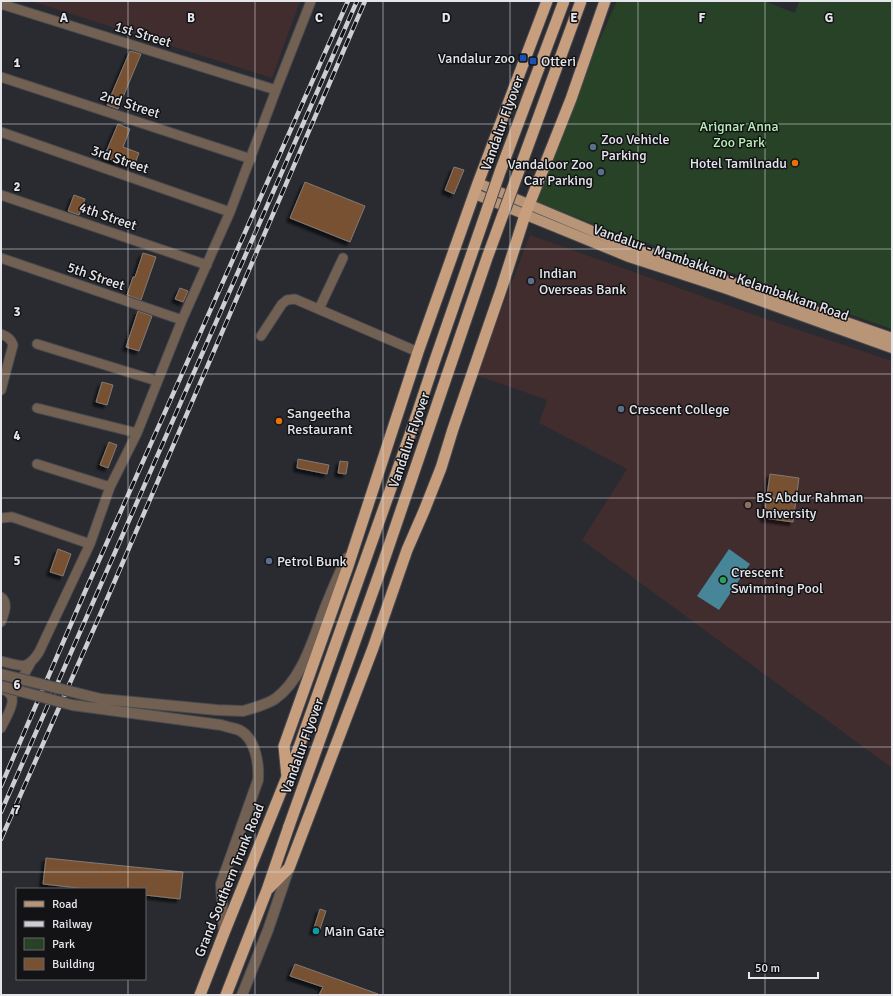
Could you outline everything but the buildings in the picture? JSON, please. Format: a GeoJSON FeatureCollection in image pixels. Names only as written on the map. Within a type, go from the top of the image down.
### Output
{"type":"FeatureCollection","features":[{"type":"Feature","properties":{"kind":"highway"},"geometry":{"type":"LineString","coordinates":[[287,777],[284,746],[355,542],[418,352],[547,1]]}},
{"type":"Feature","properties":{"kind":"highway","name":"Vandalur Flyover"},"geometry":{"type":"LineString","coordinates":[[287,777],[413,426],[495,187],[564,1]]}},
{"type":"Feature","properties":{"kind":"highway","name":"Vandalur Flyover"},"geometry":{"type":"LineString","coordinates":[[267,890],[382,566],[490,250],[581,1]]}},
{"type":"Feature","properties":{"kind":"highway"},"geometry":{"type":"LineString","coordinates":[[226,995],[267,890],[289,868],[374,648],[407,550],[441,468],[525,215],[572,99],[605,1]]}},
{"type":"Feature","properties":{"kind":"highway","name":"Grand Southern Trunk Road"},"geometry":{"type":"LineString","coordinates":[[200,995],[287,777]]}},
{"type":"Feature","properties":{"kind":"main road","name":"Vandalur - Mambakkam - Kelambakkam Road"},"geometry":{"type":"LineString","coordinates":[[477,188],[530,204],[633,248],[892,338]]}},
{"type":"Feature","properties":{"kind":"main road","name":"Vandalur - Mambakkam - Kelambakkam Road"},"geometry":{"type":"LineString","coordinates":[[477,188],[525,215],[629,258],[727,289],[892,348]]}},
{"type":"Feature","properties":{"kind":"street"},"geometry":{"type":"LineString","coordinates":[[1,728],[12,705],[12,696],[30,664],[39,652],[90,544],[110,487],[137,433],[182,320],[230,212],[276,90],[312,1]]}},
{"type":"Feature","properties":{"kind":"street","name":"1st Street"},"geometry":{"type":"LineString","coordinates":[[1,4],[276,90]]}},
{"type":"Feature","properties":{"kind":"street","name":"2nd Street"},"geometry":{"type":"LineString","coordinates":[[1,77],[251,159]]}},
{"type":"Feature","properties":{"kind":"street","name":"3rd Street"},"geometry":{"type":"LineString","coordinates":[[1,132],[230,212]]}},
{"type":"Feature","properties":{"kind":"street","name":"4th Street"},"geometry":{"type":"LineString","coordinates":[[1,195],[207,265]]}},
{"type":"Feature","properties":{"kind":"street","name":"5th Street"},"geometry":{"type":"LineString","coordinates":[[1,258],[182,320]]}},
{"type":"Feature","properties":{"kind":"street"},"geometry":{"type":"LineString","coordinates":[[319,309],[343,258]]}},
{"type":"Feature","properties":{"kind":"street"},"geometry":{"type":"LineString","coordinates":[[261,336],[282,304],[287,300],[295,299],[418,352]]}},
{"type":"Feature","properties":{"kind":"street"},"geometry":{"type":"LineString","coordinates":[[1,334],[8,337],[12,341],[13,345],[1,390]]}},
{"type":"Feature","properties":{"kind":"street"},"geometry":{"type":"LineString","coordinates":[[37,344],[157,381]]}},
{"type":"Feature","properties":{"kind":"street"},"geometry":{"type":"LineString","coordinates":[[37,408],[137,433]]}},
{"type":"Feature","properties":{"kind":"street"},"geometry":{"type":"LineString","coordinates":[[37,464],[110,487]]}},
{"type":"Feature","properties":{"kind":"street"},"geometry":{"type":"LineString","coordinates":[[1,518],[12,517],[90,544]]}},
{"type":"Feature","properties":{"kind":"street"},"geometry":{"type":"LineString","coordinates":[[1,674],[101,699],[217,710],[243,711],[258,707],[275,698],[289,684],[304,662],[338,574],[355,542]]}},
{"type":"Feature","properties":{"kind":"street"},"geometry":{"type":"LineString","coordinates":[[1,597],[6,605],[1,622]]}},
{"type":"Feature","properties":{"kind":"street"},"geometry":{"type":"LineString","coordinates":[[1,661],[24,666],[30,664]]}},
{"type":"Feature","properties":{"kind":"street"},"geometry":{"type":"LineString","coordinates":[[1,686],[72,705],[221,725],[241,731],[254,747],[259,767],[258,780],[221,884],[224,933]]}},
{"type":"Feature","properties":{"kind":"street"},"geometry":{"type":"LineString","coordinates":[[1,689],[7,690],[12,696]]}},
{"type":"Feature","properties":{"kind":"street"},"geometry":{"type":"LineString","coordinates":[[242,995],[270,926],[289,868]]}},
{"type":"Feature","properties":{"kind":"shaded area"},"geometry":{"type":"Polygon","coordinates":[[[31,1],[300,1],[272,78],[31,1]]]}},
{"type":"Feature","properties":{"kind":"shaded area","name":"BS Abdur Rahman University"},"geometry":{"type":"Polygon","coordinates":[[[530,235],[769,320],[892,361],[892,768],[582,540],[627,469],[539,423],[547,400],[476,375],[530,235]]]}},
{"type":"Feature","properties":{"kind":"green space","name":"Arignar Anna Zoo Park"},"geometry":{"type":"Polygon","coordinates":[[[617,1],[764,1],[795,13],[799,1],[892,1],[892,329],[615,232],[528,199],[617,1]]]}},
{"type":"Feature","properties":{"kind":"water","name":"Crescent Swimming Pool"},"geometry":{"type":"Polygon","coordinates":[[[729,549],[750,564],[719,610],[697,596],[729,549]]]}},
{"type":"Feature","properties":{"kind":"railway"},"geometry":{"type":"LineString","coordinates":[[1,786],[84,594],[348,1]]}},
{"type":"Feature","properties":{"kind":"railway"},"geometry":{"type":"LineString","coordinates":[[1,812],[357,1]]}},
{"type":"Feature","properties":{"kind":"railway"},"geometry":{"type":"LineString","coordinates":[[1,839],[107,599],[365,1]]}},
{"type":"Feature","properties":{"kind":"place","name":"Vandalur zoo"},"geometry":{"type":"Point","coordinates":[523,58]}},
{"type":"Feature","properties":{"kind":"place","name":"Otteri"},"geometry":{"type":"Point","coordinates":[533,61]}},
{"type":"Feature","properties":{"kind":"place","name":"Zoo Vehicle Parking"},"geometry":{"type":"Point","coordinates":[593,147]}},
{"type":"Feature","properties":{"kind":"place","name":"Hotel Tamilnadu"},"geometry":{"type":"Point","coordinates":[795,163]}},
{"type":"Feature","properties":{"kind":"place","name":"Vandaloor Zoo Car Parking"},"geometry":{"type":"Point","coordinates":[601,172]}},
{"type":"Feature","properties":{"kind":"place","name":"Indian Overseas Bank"},"geometry":{"type":"Point","coordinates":[531,281]}},
{"type":"Feature","properties":{"kind":"place","name":"Crescent College"},"geometry":{"type":"Point","coordinates":[621,409]}},
{"type":"Feature","properties":{"kind":"place","name":"Sangeetha Restaurant"},"geometry":{"type":"Point","coordinates":[279,421]}},
{"type":"Feature","properties":{"kind":"place","name":"BS Abdur Rahman University"},"geometry":{"type":"Point","coordinates":[748,505]}},
{"type":"Feature","properties":{"kind":"place","name":"Petrol Bunk"},"geometry":{"type":"Point","coordinates":[269,561]}},
{"type":"Feature","properties":{"kind":"place","name":"Crescent Swimming Pool"},"geometry":{"type":"Point","coordinates":[723,580]}},
{"type":"Feature","properties":{"kind":"place","name":"Main Gate"},"geometry":{"type":"Point","coordinates":[316,931]}}]}
